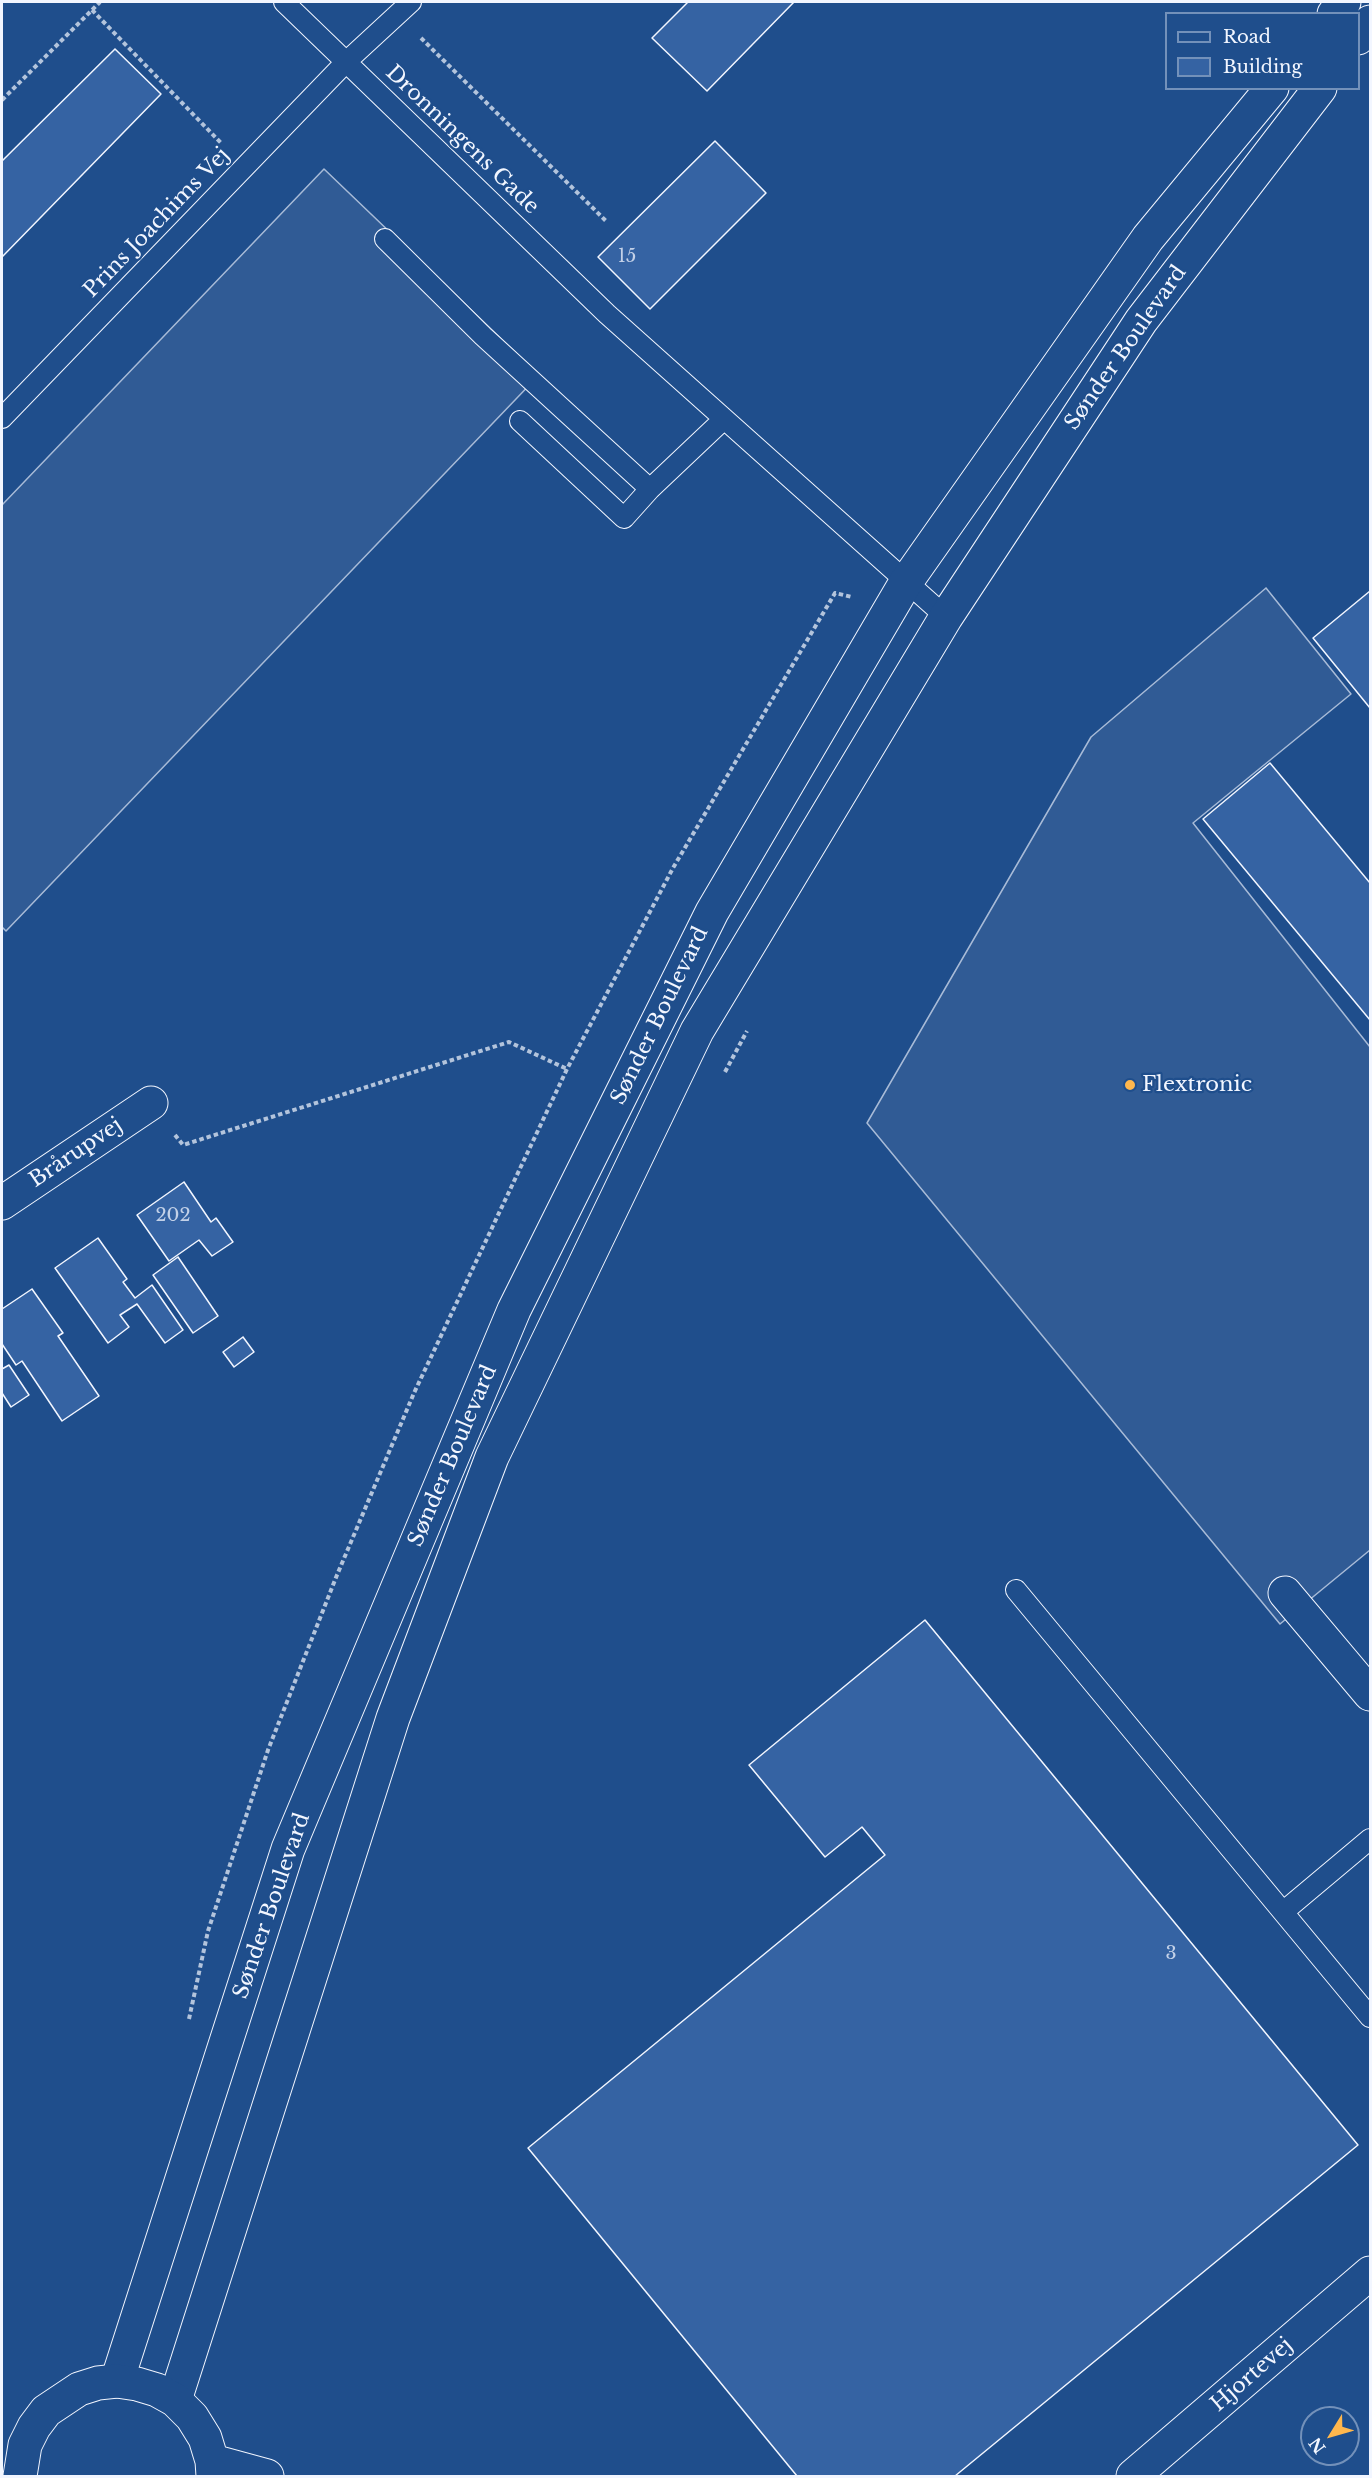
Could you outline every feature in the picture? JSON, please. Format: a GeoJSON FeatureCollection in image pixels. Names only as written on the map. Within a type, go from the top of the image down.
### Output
{"type":"FeatureCollection","features":[{"type":"Feature","properties":{"kind":"main road"},"geometry":{"type":"LineString","coordinates":[[1360,37],[1371,22]]}},
{"type":"Feature","properties":{"kind":"main road","name":"Sønder Boulevard"},"geometry":{"type":"LineString","coordinates":[[117,2382],[288,1849],[514,1310],[712,912],[906,582],[1148,238],[1270,90]]}},
{"type":"Feature","properties":{"kind":"main road","name":"Sønder Boulevard"},"geometry":{"type":"LineString","coordinates":[[175,2400],[393,1718],[492,1457],[697,1031],[946,617],[1141,321],[1318,90]]}},
{"type":"Feature","properties":{"kind":"main road","name":"Brårupvej"},"geometry":{"type":"LineString","coordinates":[[2,1203],[151,1103]]}},
{"type":"Feature","properties":{"kind":"main road"},"geometry":{"type":"LineString","coordinates":[[1285,1593],[1371,1694]]}},
{"type":"Feature","properties":{"kind":"main road","name":"Hjortevej"},"geometry":{"type":"LineString","coordinates":[[1133,2476],[1371,2273]]}},
{"type":"Feature","properties":{"kind":"main road"},"geometry":{"type":"LineString","coordinates":[[20,2476],[13,2444],[34,2427],[46,2411],[79,2389],[98,2383],[117,2382],[137,2384],[157,2390],[175,2400],[192,2417],[201,2431],[212,2469],[267,2476]]}},
{"type":"Feature","properties":{"kind":"lane","name":"Dronningens Gade"},"geometry":{"type":"LineString","coordinates":[[284,2],[606,314],[724,419]]}},
{"type":"Feature","properties":{"kind":"lane","name":"Prins Joachims Vej"},"geometry":{"type":"LineString","coordinates":[[2,418],[347,61],[404,8]]}},
{"type":"Feature","properties":{"kind":"lane"},"geometry":{"type":"LineString","coordinates":[[385,239],[540,390],[650,489]]}},
{"type":"Feature","properties":{"kind":"lane"},"geometry":{"type":"LineString","coordinates":[[520,421],[624,518],[650,489],[724,419],[946,617]]}},
{"type":"Feature","properties":{"kind":"lane"},"geometry":{"type":"LineString","coordinates":[[1016,1590],[1371,2017]]}},
{"type":"Feature","properties":{"kind":"lane"},"geometry":{"type":"LineString","coordinates":[[1283,1912],[1371,1839]]}},
{"type":"Feature","properties":{"kind":"path"},"geometry":{"type":"LineString","coordinates":[[2,100],[100,2]]}},
{"type":"Feature","properties":{"kind":"path"},"geometry":{"type":"LineString","coordinates":[[404,8],[606,221]]}},
{"type":"Feature","properties":{"kind":"path"},"geometry":{"type":"LineString","coordinates":[[92,10],[245,167]]}},
{"type":"Feature","properties":{"kind":"path"},"geometry":{"type":"LineString","coordinates":[[724,1073],[753,1020]]}},
{"type":"Feature","properties":{"kind":"path"},"geometry":{"type":"LineString","coordinates":[[151,1103],[183,1145],[509,1042],[567,1069]]}},
{"type":"Feature","properties":{"kind":"shaded area"},"geometry":{"type":"Polygon","coordinates":[[[324,169],[539,375],[6,931],[2,927],[2,505],[324,169]]]}},
{"type":"Feature","properties":{"kind":"shaded area","name":"Flextronic"},"geometry":{"type":"Polygon","coordinates":[[[1266,588],[1351,694],[1193,823],[1370,1047],[1370,1550],[1280,1624],[867,1123],[1091,737],[1266,588]]]}},
{"type":"Feature","properties":{"kind":"building"},"geometry":{"type":"Polygon","coordinates":[[[688,2],[794,2],[707,91],[652,38],[688,2]]]}},
{"type":"Feature","properties":{"kind":"building"},"geometry":{"type":"Polygon","coordinates":[[[115,49],[161,94],[2,257],[2,161],[115,49]]]}},
{"type":"Feature","properties":{"kind":"building"},"geometry":{"type":"Polygon","coordinates":[[[715,141],[766,193],[650,309],[598,257],[715,141]]]}},
{"type":"Feature","properties":{"kind":"building"},"geometry":{"type":"Polygon","coordinates":[[[1370,591],[1370,708],[1313,638],[1370,591]]]}},
{"type":"Feature","properties":{"kind":"building"},"geometry":{"type":"Polygon","coordinates":[[[1270,763],[1370,883],[1370,1020],[1203,819],[1270,763]]]}},
{"type":"Feature","properties":{"kind":"building"},"geometry":{"type":"Polygon","coordinates":[[[184,1182],[211,1222],[216,1218],[233,1242],[212,1256],[199,1240],[169,1261],[137,1215],[184,1182]]]}},
{"type":"Feature","properties":{"kind":"building"},"geometry":{"type":"Polygon","coordinates":[[[98,1238],[127,1279],[123,1282],[135,1298],[152,1285],[183,1330],[165,1343],[137,1304],[120,1315],[129,1327],[108,1343],[55,1268],[98,1238]]]}},
{"type":"Feature","properties":{"kind":"building"},"geometry":{"type":"Polygon","coordinates":[[[178,1257],[218,1316],[193,1333],[153,1275],[178,1257]]]}},
{"type":"Feature","properties":{"kind":"building"},"geometry":{"type":"Polygon","coordinates":[[[32,1289],[63,1333],[58,1336],[99,1396],[62,1421],[22,1361],[16,1365],[2,1344],[2,1309],[32,1289]]]}},
{"type":"Feature","properties":{"kind":"building"},"geometry":{"type":"Polygon","coordinates":[[[243,1337],[254,1352],[234,1367],[223,1352],[243,1337]]]}},
{"type":"Feature","properties":{"kind":"building"},"geometry":{"type":"Polygon","coordinates":[[[9,1365],[29,1395],[11,1407],[2,1393],[2,1369],[9,1365]]]}},
{"type":"Feature","properties":{"kind":"building"},"geometry":{"type":"Polygon","coordinates":[[[925,1620],[1358,2145],[955,2476],[797,2476],[528,2148],[885,1855],[862,1827],[825,1857],[749,1765],[925,1620]]]}},
{"type":"Feature","properties":{"kind":"place","name":"Flextronic"},"geometry":{"type":"Point","coordinates":[1130,1085]}}]}
